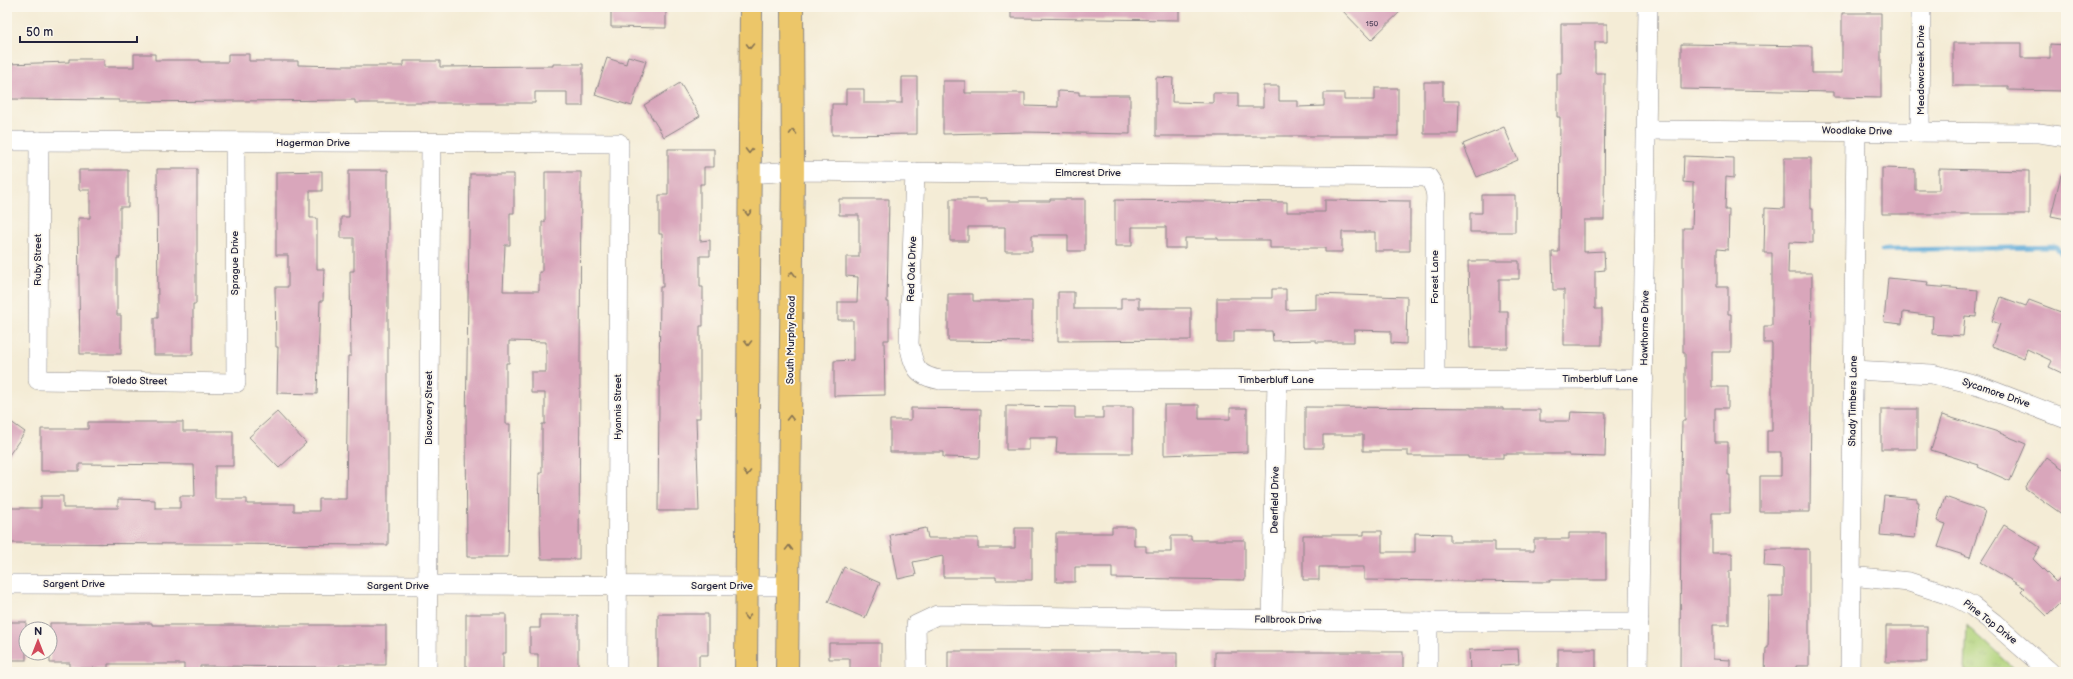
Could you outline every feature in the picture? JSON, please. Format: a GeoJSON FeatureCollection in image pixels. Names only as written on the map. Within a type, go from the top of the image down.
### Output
{"type":"FeatureCollection","features":[{"type":"Feature","properties":{"kind":"main road"},"geometry":{"type":"LineString","coordinates":[[746,672],[748,174],[751,7]]}},
{"type":"Feature","properties":{"kind":"main road","name":"South Murphy Road"},"geometry":{"type":"LineString","coordinates":[[787,672],[793,171],[792,7]]}},
{"type":"Feature","properties":{"kind":"street","name":"Hawthorne Drive"},"geometry":{"type":"LineString","coordinates":[[1638,672],[1648,130],[1648,7]]}},
{"type":"Feature","properties":{"kind":"street","name":"Meadowcreek Drive"},"geometry":{"type":"LineString","coordinates":[[1920,132],[1921,7]]}},
{"type":"Feature","properties":{"kind":"street","name":"Woodlake Drive"},"geometry":{"type":"LineString","coordinates":[[1648,130],[2039,133],[2066,137]]}},
{"type":"Feature","properties":{"kind":"street","name":"Shady Timbers Lane"},"geometry":{"type":"LineString","coordinates":[[1850,672],[1856,131]]}},
{"type":"Feature","properties":{"kind":"street","name":"Hagerman Drive"},"geometry":{"type":"LineString","coordinates":[[7,141],[235,143],[619,143]]}},
{"type":"Feature","properties":{"kind":"street","name":"Ruby Street"},"geometry":{"type":"LineString","coordinates":[[38,380],[39,141]]}},
{"type":"Feature","properties":{"kind":"street","name":"Sprague Drive"},"geometry":{"type":"LineString","coordinates":[[235,143],[236,383]]}},
{"type":"Feature","properties":{"kind":"street","name":"Discovery Street"},"geometry":{"type":"LineString","coordinates":[[427,672],[431,143]]}},
{"type":"Feature","properties":{"kind":"street","name":"Hyannis Street"},"geometry":{"type":"LineString","coordinates":[[617,672],[619,143]]}},
{"type":"Feature","properties":{"kind":"street","name":"Elmcrest Drive"},"geometry":{"type":"LineString","coordinates":[[748,174],[793,171],[1428,177]]}},
{"type":"Feature","properties":{"kind":"street","name":"Red Oak Drive"},"geometry":{"type":"LineString","coordinates":[[914,366],[909,344],[915,172]]}},
{"type":"Feature","properties":{"kind":"street","name":"Forest Lane"},"geometry":{"type":"LineString","coordinates":[[1428,177],[1435,188],[1437,197],[1435,209],[1435,380]]}},
{"type":"Feature","properties":{"kind":"street","name":"Timberbluff Lane"},"geometry":{"type":"LineString","coordinates":[[914,366],[928,378],[941,380],[1644,379]]}},
{"type":"Feature","properties":{"kind":"street","name":"Sycamore Drive"},"geometry":{"type":"LineString","coordinates":[[1853,370],[1932,374],[1978,385],[2066,419]]}},
{"type":"Feature","properties":{"kind":"street","name":"Toledo Street"},"geometry":{"type":"LineString","coordinates":[[38,380],[236,383]]}},
{"type":"Feature","properties":{"kind":"street","name":"Deerfield Drive"},"geometry":{"type":"LineString","coordinates":[[1272,620],[1277,380]]}},
{"type":"Feature","properties":{"kind":"street","name":"Pine Top Drive"},"geometry":{"type":"LineString","coordinates":[[1851,576],[1909,582],[1955,597],[1972,606],[1994,623],[2050,672]]}},
{"type":"Feature","properties":{"kind":"street","name":"Sargent Drive"},"geometry":{"type":"LineString","coordinates":[[7,584],[788,586]]}},
{"type":"Feature","properties":{"kind":"street","name":"Fallbrook Drive"},"geometry":{"type":"LineString","coordinates":[[917,672],[916,624],[937,616],[1428,622],[1639,622]]}},
{"type":"Feature","properties":{"kind":"street"},"geometry":{"type":"LineString","coordinates":[[1428,622],[1428,672]]}},
{"type":"Feature","properties":{"kind":"green space"},"geometry":{"type":"Polygon","coordinates":[[[1967,625],[2018,672],[1965,672],[1967,625]]]}},
{"type":"Feature","properties":{"kind":"building"},"geometry":{"type":"Polygon","coordinates":[[[611,7],[666,7],[666,28],[611,27],[611,7]]]}},
{"type":"Feature","properties":{"kind":"building"},"geometry":{"type":"Polygon","coordinates":[[[1011,7],[1179,7],[1179,20],[1011,18],[1011,7]]]}},
{"type":"Feature","properties":{"kind":"building"},"geometry":{"type":"Polygon","coordinates":[[[1339,7],[1405,7],[1371,40],[1339,7]]]}},
{"type":"Feature","properties":{"kind":"building"},"geometry":{"type":"Polygon","coordinates":[[[1842,13],[1881,13],[1881,98],[1834,97],[1834,92],[1681,89],[1681,44],[1812,46],[1812,73],[1842,73],[1842,13]]]}},
{"type":"Feature","properties":{"kind":"building"},"geometry":{"type":"Polygon","coordinates":[[[1561,24],[1607,24],[1607,42],[1595,42],[1595,73],[1605,73],[1604,220],[1584,220],[1584,252],[1604,251],[1605,270],[1595,271],[1595,309],[1602,309],[1602,345],[1564,345],[1564,290],[1553,290],[1552,252],[1559,252],[1560,117],[1557,117],[1557,73],[1561,73],[1561,24]]]}},
{"type":"Feature","properties":{"kind":"building"},"geometry":{"type":"Polygon","coordinates":[[[1953,43],[2021,43],[2021,58],[2050,58],[2050,44],[2066,45],[2066,91],[2008,90],[2008,86],[1953,86],[1953,43]]]}},
{"type":"Feature","properties":{"kind":"building"},"geometry":{"type":"Polygon","coordinates":[[[134,54],[155,54],[155,60],[200,60],[200,62],[228,62],[228,54],[249,54],[249,61],[298,61],[298,65],[403,66],[403,61],[440,61],[440,67],[553,66],[553,64],[583,64],[583,106],[567,106],[567,92],[535,92],[535,103],[355,103],[355,100],[119,102],[119,100],[7,99],[7,64],[69,62],[69,59],[104,59],[104,67],[134,67],[134,54]]]}},
{"type":"Feature","properties":{"kind":"building"},"geometry":{"type":"Polygon","coordinates":[[[628,56],[646,61],[632,106],[595,95],[607,58],[626,64],[628,56]]]}},
{"type":"Feature","properties":{"kind":"building"},"geometry":{"type":"Polygon","coordinates":[[[902,77],[917,77],[917,134],[832,135],[832,104],[846,104],[846,89],[864,89],[864,103],[902,103],[902,77]]]}},
{"type":"Feature","properties":{"kind":"building"},"geometry":{"type":"Polygon","coordinates":[[[1156,77],[1173,78],[1172,102],[1213,103],[1213,93],[1238,93],[1238,107],[1263,107],[1263,86],[1279,86],[1279,101],[1298,101],[1298,107],[1324,106],[1324,93],[1344,93],[1344,100],[1375,100],[1375,88],[1398,88],[1398,136],[1156,136],[1156,77]]]}},
{"type":"Feature","properties":{"kind":"building"},"geometry":{"type":"Polygon","coordinates":[[[943,81],[965,81],[965,93],[1025,93],[1025,106],[1058,107],[1058,91],[1079,92],[1079,95],[1130,95],[1130,134],[1025,132],[943,134],[943,81]]]}},
{"type":"Feature","properties":{"kind":"building"},"geometry":{"type":"Polygon","coordinates":[[[1424,82],[1443,82],[1443,101],[1459,101],[1458,134],[1424,134],[1424,82]]]}},
{"type":"Feature","properties":{"kind":"building"},"geometry":{"type":"Polygon","coordinates":[[[680,83],[700,116],[664,137],[644,105],[680,83]]]}},
{"type":"Feature","properties":{"kind":"building"},"geometry":{"type":"Polygon","coordinates":[[[1504,127],[1518,160],[1477,177],[1463,144],[1504,127]]]}},
{"type":"Feature","properties":{"kind":"building"},"geometry":{"type":"Polygon","coordinates":[[[668,149],[714,149],[714,167],[704,167],[704,184],[700,184],[700,241],[710,240],[710,256],[700,256],[700,287],[703,287],[703,326],[700,326],[700,418],[696,418],[699,511],[658,511],[660,287],[663,287],[662,234],[659,234],[659,195],[668,195],[668,149]]]}},
{"type":"Feature","properties":{"kind":"building"},"geometry":{"type":"Polygon","coordinates":[[[1684,156],[1734,158],[1734,178],[1726,177],[1725,210],[1729,210],[1728,250],[1717,249],[1717,287],[1728,287],[1728,314],[1731,314],[1731,352],[1712,352],[1712,387],[1728,387],[1728,408],[1715,408],[1715,442],[1728,442],[1730,513],[1712,513],[1712,553],[1732,553],[1732,571],[1729,571],[1729,625],[1713,625],[1713,659],[1730,660],[1730,672],[1680,672],[1682,421],[1685,421],[1685,352],[1683,352],[1683,228],[1692,228],[1693,196],[1693,183],[1683,182],[1684,156]]]}},
{"type":"Feature","properties":{"kind":"building"},"geometry":{"type":"Polygon","coordinates":[[[1784,158],[1811,158],[1813,243],[1789,242],[1788,273],[1812,273],[1810,512],[1760,512],[1760,476],[1781,476],[1781,452],[1767,452],[1767,431],[1772,431],[1772,343],[1764,343],[1764,326],[1772,326],[1772,253],[1764,253],[1765,208],[1784,209],[1784,158]]]}},
{"type":"Feature","properties":{"kind":"building"},"geometry":{"type":"Polygon","coordinates":[[[1882,168],[1915,169],[1915,190],[1939,190],[1939,169],[2029,171],[2029,214],[1882,214],[1882,168]]]}},
{"type":"Feature","properties":{"kind":"building"},"geometry":{"type":"Polygon","coordinates":[[[157,169],[197,169],[196,304],[193,304],[193,355],[154,355],[154,318],[158,318],[157,169]]]}},
{"type":"Feature","properties":{"kind":"building"},"geometry":{"type":"Polygon","coordinates":[[[79,170],[128,170],[128,207],[120,207],[120,258],[117,258],[117,315],[121,315],[121,354],[80,354],[78,218],[90,218],[90,190],[79,190],[79,170]]]}},
{"type":"Feature","properties":{"kind":"building"},"geometry":{"type":"Polygon","coordinates":[[[349,170],[388,170],[388,545],[7,543],[7,508],[41,508],[41,496],[63,496],[63,508],[118,508],[118,499],[155,500],[155,508],[180,508],[180,496],[195,496],[194,465],[79,464],[79,471],[41,471],[41,429],[88,429],[88,422],[183,422],[183,431],[233,431],[233,466],[215,466],[215,499],[247,499],[247,504],[294,504],[294,511],[319,511],[319,499],[346,499],[348,356],[351,356],[350,271],[354,271],[354,238],[341,238],[341,217],[349,217],[349,170]]]}},
{"type":"Feature","properties":{"kind":"building"},"geometry":{"type":"Polygon","coordinates":[[[322,171],[322,191],[310,191],[310,218],[317,218],[317,269],[324,269],[323,301],[320,301],[317,394],[277,393],[278,347],[276,347],[275,287],[288,287],[288,255],[276,255],[276,172],[322,171]]]}},
{"type":"Feature","properties":{"kind":"building"},"geometry":{"type":"Polygon","coordinates":[[[545,172],[581,172],[579,559],[541,559],[539,473],[542,473],[542,424],[545,424],[545,393],[531,393],[531,372],[546,372],[546,342],[509,341],[509,363],[506,363],[506,424],[510,424],[508,557],[467,557],[466,424],[470,174],[514,174],[514,213],[510,213],[510,245],[505,245],[503,291],[539,291],[539,272],[542,272],[542,222],[545,222],[545,172]]]}},
{"type":"Feature","properties":{"kind":"building"},"geometry":{"type":"Polygon","coordinates":[[[2061,175],[2066,175],[2066,219],[2051,216],[2061,175]]]}},
{"type":"Feature","properties":{"kind":"building"},"geometry":{"type":"Polygon","coordinates":[[[1482,195],[1515,195],[1515,232],[1470,232],[1470,213],[1482,213],[1482,195]]]}},
{"type":"Feature","properties":{"kind":"building"},"geometry":{"type":"Polygon","coordinates":[[[839,199],[889,199],[887,302],[889,302],[889,340],[884,340],[885,395],[834,396],[834,361],[853,360],[853,320],[838,320],[838,302],[857,302],[858,277],[846,276],[846,257],[859,257],[859,215],[839,215],[839,199]]]}},
{"type":"Feature","properties":{"kind":"building"},"geometry":{"type":"Polygon","coordinates":[[[950,199],[987,199],[987,201],[1050,201],[1050,199],[1085,199],[1085,251],[1068,251],[1068,235],[1032,235],[1032,251],[1005,251],[1005,227],[968,227],[968,241],[950,241],[950,199]]]}},
{"type":"Feature","properties":{"kind":"building"},"geometry":{"type":"Polygon","coordinates":[[[1115,200],[1287,202],[1287,212],[1325,212],[1325,200],[1410,201],[1410,251],[1375,251],[1375,232],[1342,232],[1342,252],[1325,252],[1325,248],[1270,248],[1270,240],[1218,240],[1218,238],[1185,238],[1185,248],[1166,248],[1166,227],[1132,227],[1132,246],[1115,246],[1115,200]]]}},
{"type":"Feature","properties":{"kind":"building"},"geometry":{"type":"Polygon","coordinates":[[[1468,261],[1519,261],[1519,279],[1499,279],[1499,311],[1508,311],[1508,348],[1470,348],[1468,261]]]}},
{"type":"Feature","properties":{"kind":"building"},"geometry":{"type":"Polygon","coordinates":[[[1888,278],[1928,282],[1927,286],[1978,290],[1976,317],[1965,316],[1963,336],[1932,334],[1933,316],[1903,312],[1902,324],[1884,322],[1888,278]]]}},
{"type":"Feature","properties":{"kind":"building"},"geometry":{"type":"Polygon","coordinates":[[[1272,289],[1286,289],[1286,310],[1316,309],[1316,294],[1407,297],[1406,344],[1391,343],[1391,331],[1354,330],[1354,342],[1316,342],[1316,340],[1273,341],[1272,331],[1234,331],[1234,342],[1217,342],[1217,298],[1272,298],[1272,289]]]}},
{"type":"Feature","properties":{"kind":"building"},"geometry":{"type":"Polygon","coordinates":[[[1058,292],[1074,292],[1074,309],[1121,309],[1121,298],[1139,298],[1139,308],[1191,308],[1191,340],[1058,341],[1058,292]]]}},
{"type":"Feature","properties":{"kind":"building"},"geometry":{"type":"Polygon","coordinates":[[[948,294],[973,294],[973,301],[1032,301],[1032,342],[948,341],[948,294]]]}},
{"type":"Feature","properties":{"kind":"building"},"geometry":{"type":"Polygon","coordinates":[[[2001,297],[2026,306],[2029,300],[2066,314],[2066,375],[2049,367],[2052,361],[2027,349],[2024,358],[1992,346],[2000,324],[1992,321],[2001,297]]]}},
{"type":"Feature","properties":{"kind":"building"},"geometry":{"type":"Polygon","coordinates":[[[1164,405],[1199,405],[1199,419],[1230,419],[1230,408],[1247,408],[1247,452],[1164,455],[1164,405]]]}},
{"type":"Feature","properties":{"kind":"building"},"geometry":{"type":"Polygon","coordinates":[[[1006,406],[1075,407],[1075,418],[1103,418],[1103,407],[1133,407],[1133,453],[1056,453],[1057,438],[1029,438],[1029,450],[1006,450],[1006,406]]]}},
{"type":"Feature","properties":{"kind":"building"},"geometry":{"type":"Polygon","coordinates":[[[1305,407],[1503,408],[1503,410],[1540,410],[1540,421],[1570,421],[1571,412],[1606,413],[1605,457],[1569,456],[1569,454],[1503,454],[1503,458],[1468,458],[1468,456],[1408,456],[1408,451],[1363,451],[1363,435],[1323,435],[1323,448],[1305,448],[1305,407]]]}},
{"type":"Feature","properties":{"kind":"building"},"geometry":{"type":"Polygon","coordinates":[[[911,408],[981,409],[980,458],[943,457],[943,452],[890,452],[890,420],[911,420],[911,408]]]}},
{"type":"Feature","properties":{"kind":"building"},"geometry":{"type":"Polygon","coordinates":[[[1881,409],[1917,409],[1917,449],[1881,449],[1881,409]]]}},
{"type":"Feature","properties":{"kind":"building"},"geometry":{"type":"Polygon","coordinates":[[[277,412],[306,443],[279,468],[249,437],[277,412]]]}},
{"type":"Feature","properties":{"kind":"building"},"geometry":{"type":"Polygon","coordinates":[[[1942,415],[1995,431],[2026,444],[2010,481],[1978,467],[1979,465],[1931,450],[1942,415]]]}},
{"type":"Feature","properties":{"kind":"building"},"geometry":{"type":"Polygon","coordinates":[[[7,419],[25,432],[7,458],[7,419]]]}},
{"type":"Feature","properties":{"kind":"building"},"geometry":{"type":"Polygon","coordinates":[[[2047,457],[2066,471],[2066,517],[2025,488],[2047,457]]]}},
{"type":"Feature","properties":{"kind":"building"},"geometry":{"type":"Polygon","coordinates":[[[1884,496],[1917,499],[1917,502],[1919,502],[1915,538],[1880,535],[1884,496]]]}},
{"type":"Feature","properties":{"kind":"building"},"geometry":{"type":"Polygon","coordinates":[[[1945,497],[1985,511],[1970,557],[1938,547],[1946,524],[1937,521],[1945,497]]]}},
{"type":"Feature","properties":{"kind":"building"},"geometry":{"type":"Polygon","coordinates":[[[2004,525],[2040,547],[2033,559],[2056,582],[2066,572],[2066,597],[2047,616],[2021,591],[2024,588],[1981,562],[2004,525]]]}},
{"type":"Feature","properties":{"kind":"building"},"geometry":{"type":"Polygon","coordinates":[[[1112,527],[1134,527],[1134,546],[1146,546],[1146,552],[1171,552],[1171,536],[1191,536],[1191,540],[1245,540],[1245,580],[1112,578],[1112,567],[1075,567],[1075,582],[1056,582],[1056,533],[1112,533],[1112,527]]]}},
{"type":"Feature","properties":{"kind":"building"},"geometry":{"type":"Polygon","coordinates":[[[926,528],[928,538],[978,538],[978,548],[1015,548],[1015,528],[1032,528],[1032,580],[996,580],[996,577],[943,577],[943,556],[913,562],[916,575],[898,579],[890,535],[926,528]]]}},
{"type":"Feature","properties":{"kind":"building"},"geometry":{"type":"Polygon","coordinates":[[[1364,531],[1382,531],[1382,552],[1415,552],[1415,533],[1450,534],[1450,542],[1495,542],[1495,551],[1534,551],[1534,539],[1569,539],[1569,533],[1606,533],[1606,580],[1550,580],[1550,582],[1364,580],[1364,567],[1319,567],[1319,580],[1303,580],[1303,535],[1364,535],[1364,531]]]}},
{"type":"Feature","properties":{"kind":"building"},"geometry":{"type":"Polygon","coordinates":[[[1765,549],[1809,549],[1809,666],[1796,666],[1796,672],[1765,672],[1766,648],[1768,648],[1769,596],[1783,596],[1783,567],[1764,566],[1765,549]]]}},
{"type":"Feature","properties":{"kind":"building"},"geometry":{"type":"Polygon","coordinates":[[[844,567],[880,583],[865,618],[828,602],[844,567]]]}},
{"type":"Feature","properties":{"kind":"building"},"geometry":{"type":"Polygon","coordinates":[[[466,614],[506,614],[506,653],[503,653],[503,672],[466,672],[466,614]]]}},
{"type":"Feature","properties":{"kind":"building"},"geometry":{"type":"Polygon","coordinates":[[[658,614],[708,614],[708,655],[699,655],[699,672],[658,672],[658,614]]]}},
{"type":"Feature","properties":{"kind":"building"},"geometry":{"type":"Polygon","coordinates":[[[540,615],[578,615],[578,672],[538,672],[538,654],[530,654],[530,628],[540,628],[540,615]]]}},
{"type":"Feature","properties":{"kind":"building"},"geometry":{"type":"Polygon","coordinates":[[[7,622],[18,622],[18,660],[7,660],[7,622]]]}},
{"type":"Feature","properties":{"kind":"building"},"geometry":{"type":"Polygon","coordinates":[[[58,623],[152,623],[152,625],[386,625],[386,665],[339,665],[339,667],[200,666],[200,672],[184,672],[184,664],[108,664],[108,668],[70,668],[70,663],[50,663],[50,661],[58,661],[58,623]]]}},
{"type":"Feature","properties":{"kind":"building"},"geometry":{"type":"Polygon","coordinates":[[[1886,626],[1927,626],[1927,662],[1886,662],[1886,626]]]}},
{"type":"Feature","properties":{"kind":"building"},"geometry":{"type":"Polygon","coordinates":[[[829,643],[881,643],[881,672],[850,672],[850,659],[829,659],[829,643]]]}},
{"type":"Feature","properties":{"kind":"building"},"geometry":{"type":"Polygon","coordinates":[[[1518,649],[1519,664],[1500,665],[1500,672],[1470,672],[1469,650],[1518,649]]]}},
{"type":"Feature","properties":{"kind":"building"},"geometry":{"type":"Polygon","coordinates":[[[1558,649],[1596,649],[1596,672],[1558,672],[1558,649]]]}},
{"type":"Feature","properties":{"kind":"building"},"geometry":{"type":"Polygon","coordinates":[[[948,651],[1142,651],[1142,653],[1177,653],[1177,672],[948,672],[948,651]]]}},
{"type":"Feature","properties":{"kind":"building"},"geometry":{"type":"Polygon","coordinates":[[[1215,652],[1403,652],[1403,672],[1215,672],[1215,652]]]}},
{"type":"Feature","properties":{"kind":"waterway"},"geometry":{"type":"LineString","coordinates":[[1882,250],[2055,247],[2066,256]]}}]}
